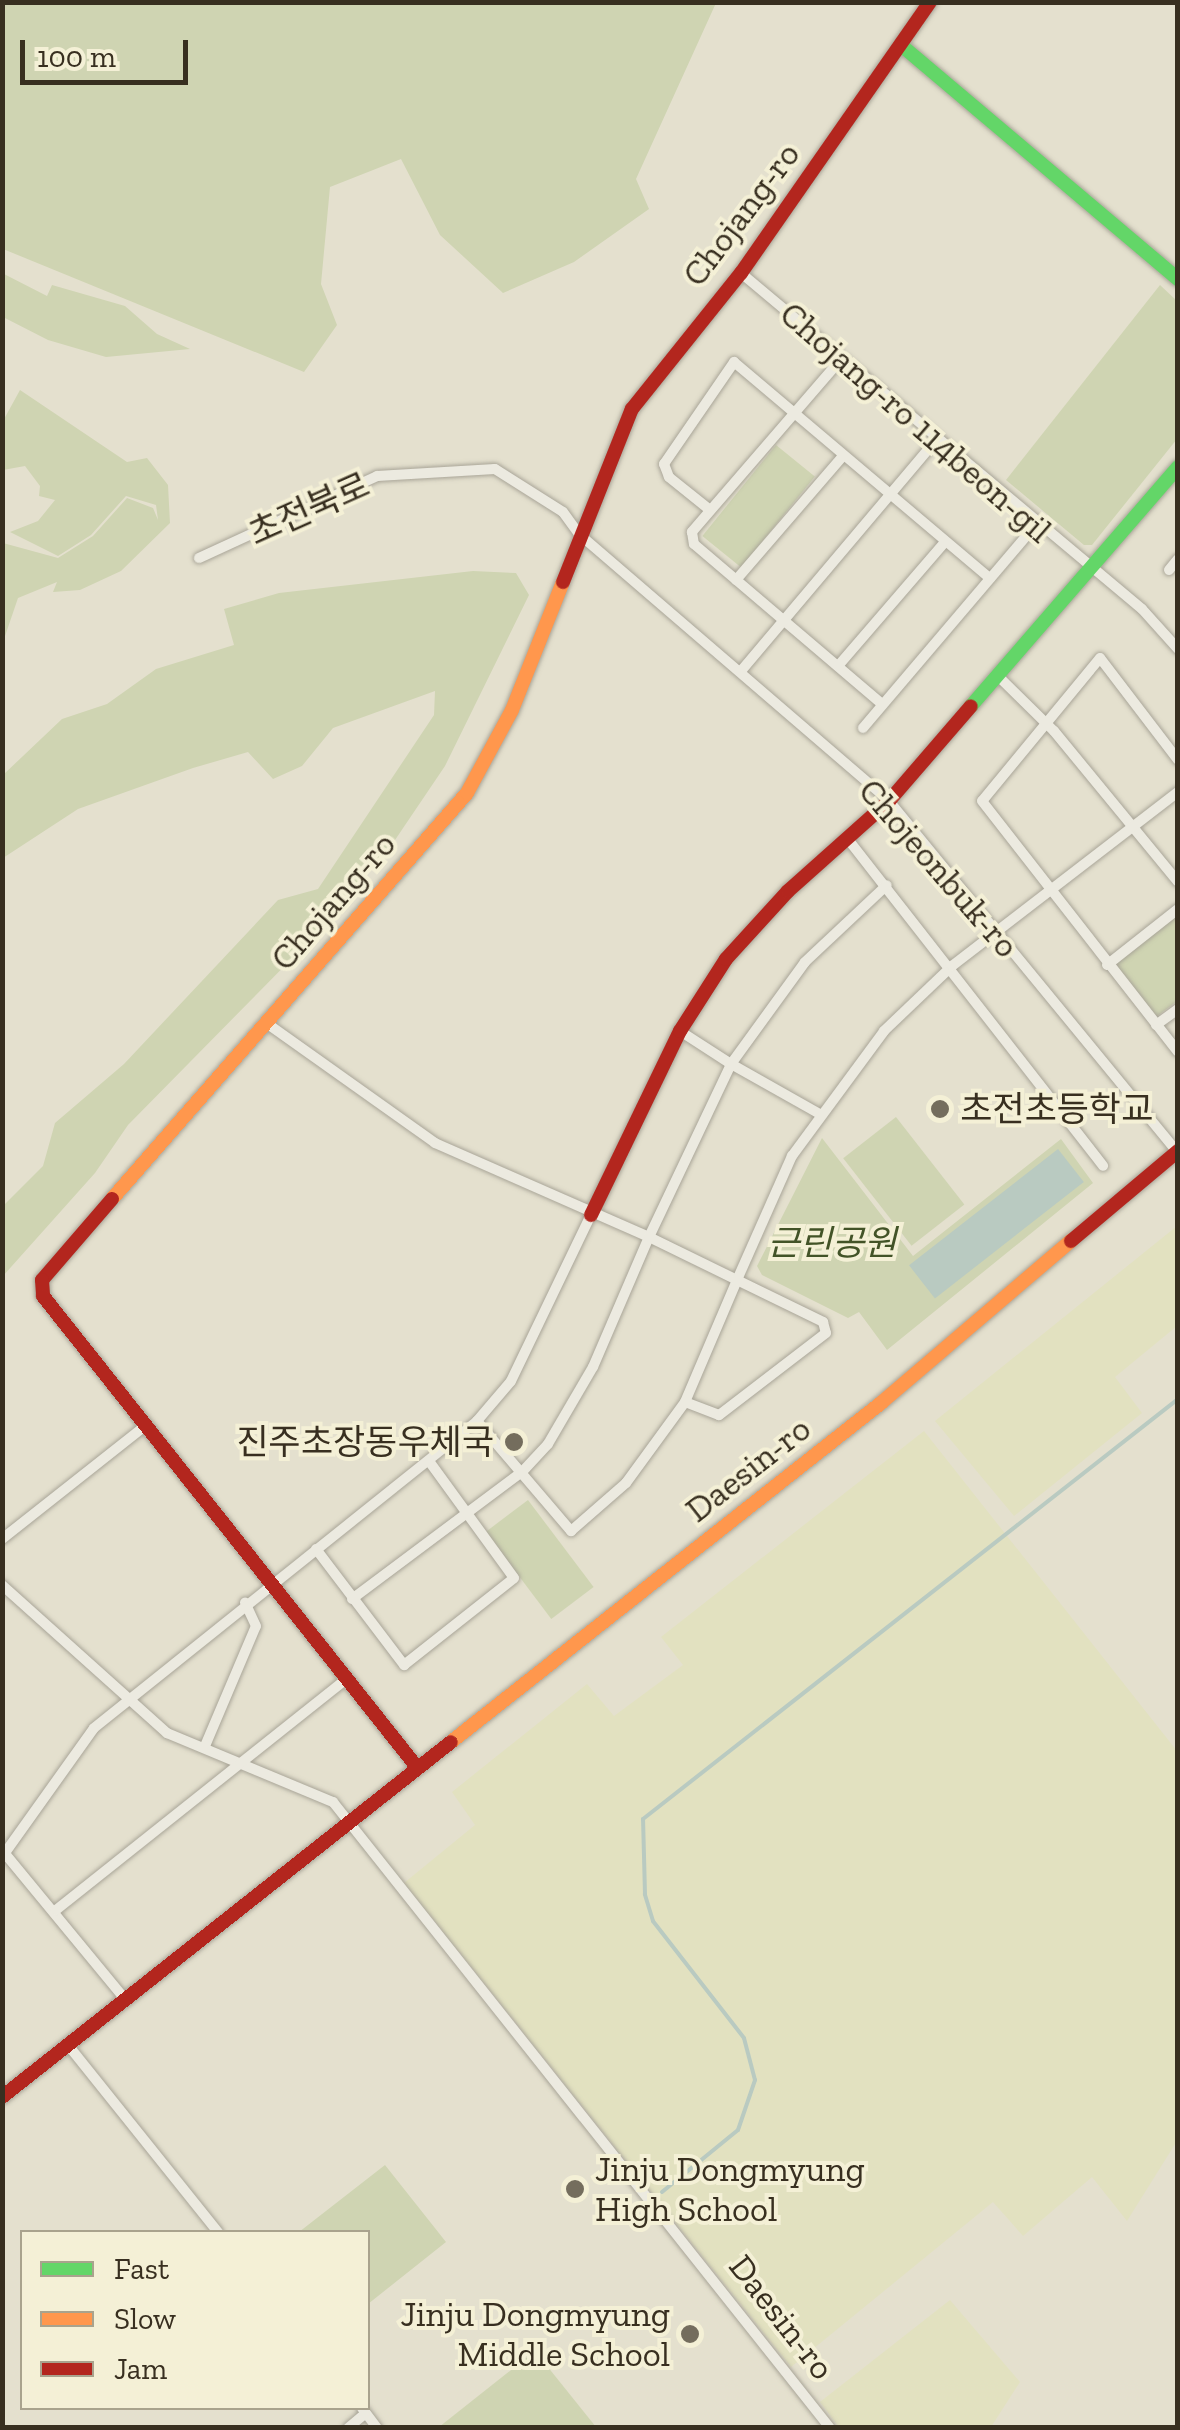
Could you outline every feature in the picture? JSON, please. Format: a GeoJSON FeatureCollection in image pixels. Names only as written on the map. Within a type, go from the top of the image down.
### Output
{"type":"FeatureCollection","features":[{"type":"Feature","properties":{"kind":"street","name":"Chojang-ro"},"geometry":{"type":"LineString","coordinates":[[416,1766],[43,1296],[42,1280],[467,793],[493,753],[632,408],[740,273],[930,2]]}},
{"type":"Feature","properties":{"kind":"street"},"geometry":{"type":"LineString","coordinates":[[901,45],[1178,279]]}},
{"type":"Feature","properties":{"kind":"street","name":"Chojang-ro 114beon-gil"},"geometry":{"type":"LineString","coordinates":[[740,273],[1090,572],[1142,609],[1178,649]]}},
{"type":"Feature","properties":{"kind":"street"},"geometry":{"type":"LineString","coordinates":[[842,358],[692,532],[694,544],[882,704]]}},
{"type":"Feature","properties":{"kind":"street"},"geometry":{"type":"LineString","coordinates":[[710,510],[669,477],[664,464],[734,362],[990,578]]}},
{"type":"Feature","properties":{"kind":"street"},"geometry":{"type":"LineString","coordinates":[[742,671],[786,624],[936,440]]}},
{"type":"Feature","properties":{"kind":"street"},"geometry":{"type":"LineString","coordinates":[[736,580],[843,456]]}},
{"type":"Feature","properties":{"kind":"street"},"geometry":{"type":"LineString","coordinates":[[125,1999],[56,1910],[4,1854],[94,1728],[245,1602],[430,1461],[477,1421],[511,1382],[680,1031],[726,959],[889,800],[1000,677],[1178,466]]}},
{"type":"Feature","properties":{"kind":"street","name":"초전북로"},"geometry":{"type":"LineString","coordinates":[[198,558],[377,476],[495,469],[562,512],[579,534]]}},
{"type":"Feature","properties":{"kind":"street"},"geometry":{"type":"LineString","coordinates":[[863,728],[1036,525]]}},
{"type":"Feature","properties":{"kind":"street","name":"Chojeonbuk-ro"},"geometry":{"type":"LineString","coordinates":[[579,534],[889,800],[1177,1152]]}},
{"type":"Feature","properties":{"kind":"street"},"geometry":{"type":"LineString","coordinates":[[838,666],[945,542]]}},
{"type":"Feature","properties":{"kind":"street"},"geometry":{"type":"LineString","coordinates":[[1169,570],[1178,559]]}},
{"type":"Feature","properties":{"kind":"street"},"geometry":{"type":"LineString","coordinates":[[1178,760],[1100,658],[1049,726],[982,800],[1051,894],[1178,1052]]}},
{"type":"Feature","properties":{"kind":"street"},"geometry":{"type":"LineString","coordinates":[[1000,677],[1049,726],[1178,882]]}},
{"type":"Feature","properties":{"kind":"street"},"geometry":{"type":"LineString","coordinates":[[477,1421],[571,1531],[626,1483],[685,1402],[737,1280],[818,1113],[884,1031],[952,966],[1051,894],[1178,792]]}},
{"type":"Feature","properties":{"kind":"street"},"geometry":{"type":"LineString","coordinates":[[847,838],[952,966],[1102,1166]]}},
{"type":"Feature","properties":{"kind":"street"},"geometry":{"type":"LineString","coordinates":[[352,1599],[465,1510],[522,1472],[548,1444],[593,1368],[649,1236],[731,1064],[804,962],[887,885]]}},
{"type":"Feature","properties":{"kind":"street"},"geometry":{"type":"LineString","coordinates":[[1107,964],[1178,909]]}},
{"type":"Feature","properties":{"kind":"street"},"geometry":{"type":"LineString","coordinates":[[1156,1025],[1178,1009]]}},
{"type":"Feature","properties":{"kind":"street"},"geometry":{"type":"LineString","coordinates":[[265,1022],[435,1143],[590,1215],[649,1236],[822,1322],[826,1333],[719,1415],[685,1402]]}},
{"type":"Feature","properties":{"kind":"street"},"geometry":{"type":"LineString","coordinates":[[680,1031],[818,1113]]}},
{"type":"Feature","properties":{"kind":"street","name":"Daesin-ro"},"geometry":{"type":"LineString","coordinates":[[8,2094],[416,1766],[880,1402],[1177,1152]]}},
{"type":"Feature","properties":{"kind":"street"},"geometry":{"type":"LineString","coordinates":[[2,1540],[144,1426]]}},
{"type":"Feature","properties":{"kind":"street"},"geometry":{"type":"LineString","coordinates":[[316,1549],[404,1665],[514,1578],[430,1461]]}},
{"type":"Feature","properties":{"kind":"street"},"geometry":{"type":"LineString","coordinates":[[2,1584],[167,1732],[333,1802],[347,1824]]}},
{"type":"Feature","properties":{"kind":"street"},"geometry":{"type":"LineString","coordinates":[[204,1746],[256,1626],[245,1602]]}},
{"type":"Feature","properties":{"kind":"street"},"geometry":{"type":"LineString","coordinates":[[56,1910],[346,1679]]}},
{"type":"Feature","properties":{"kind":"street","name":"Daesin-ro"},"geometry":{"type":"LineString","coordinates":[[347,1824],[830,2428]]}},
{"type":"Feature","properties":{"kind":"street"},"geometry":{"type":"LineString","coordinates":[[68,2044],[216,2230]]}},
{"type":"Feature","properties":{"kind":"street"},"geometry":{"type":"LineString","coordinates":[[2,2076],[8,2094]]}},
{"type":"Feature","properties":{"kind":"street"},"geometry":{"type":"LineString","coordinates":[[348,2428],[364,2410],[377,2428]]}},
{"type":"Feature","properties":{"kind":"green space"},"geometry":{"type":"Polygon","coordinates":[[[2,3],[716,3],[636,179],[649,209],[574,262],[503,293],[440,235],[401,159],[330,187],[321,284],[337,325],[304,372],[3,249],[2,3]]]}},
{"type":"Feature","properties":{"kind":"green space"},"geometry":{"type":"Polygon","coordinates":[[[2,273],[47,296],[52,285],[125,306],[157,334],[190,349],[106,357],[48,340],[3,317],[2,273]]]}},
{"type":"Feature","properties":{"kind":"green space"},"geometry":{"type":"Polygon","coordinates":[[[1160,285],[1177,301],[1177,439],[1092,545],[1084,545],[1006,480],[1160,285]]]}},
{"type":"Feature","properties":{"kind":"green space"},"geometry":{"type":"Polygon","coordinates":[[[20,390],[127,462],[147,458],[168,485],[170,523],[121,571],[80,590],[53,592],[57,582],[18,598],[3,642],[3,543],[58,558],[93,536],[127,498],[153,508],[158,520],[156,505],[126,496],[91,535],[58,556],[10,532],[38,521],[55,500],[39,496],[40,486],[25,466],[3,470],[3,421],[20,390]]]}},
{"type":"Feature","properties":{"kind":"green space"},"geometry":{"type":"Polygon","coordinates":[[[776,445],[815,476],[741,567],[702,536],[776,445]]]}},
{"type":"Feature","properties":{"kind":"green space"},"geometry":{"type":"Polygon","coordinates":[[[473,571],[516,573],[529,595],[445,766],[395,840],[314,936],[128,1125],[95,1173],[3,1276],[3,1206],[43,1166],[55,1123],[124,1064],[278,900],[318,889],[434,715],[435,691],[333,728],[302,766],[273,779],[248,752],[193,768],[78,809],[3,858],[3,775],[62,719],[107,704],[156,669],[234,645],[224,609],[279,593],[473,571]]]}},
{"type":"Feature","properties":{"kind":"green space"},"geometry":{"type":"Polygon","coordinates":[[[1177,915],[1177,1001],[1156,1017],[1115,965],[1177,915]]]}},
{"type":"Feature","properties":{"kind":"green space"},"geometry":{"type":"Polygon","coordinates":[[[896,1117],[964,1204],[912,1246],[843,1158],[896,1117]]]}},
{"type":"Feature","properties":{"kind":"green space","name":"근린공원"},"geometry":{"type":"Polygon","coordinates":[[[822,1138],[913,1256],[1061,1139],[1093,1183],[887,1350],[859,1312],[848,1318],[762,1275],[757,1266],[822,1138]]]}},
{"type":"Feature","properties":{"kind":"green space"},"geometry":{"type":"Polygon","coordinates":[[[1177,1226],[1177,1326],[1115,1377],[1142,1413],[1014,1516],[935,1421],[1177,1226]]]}},
{"type":"Feature","properties":{"kind":"green space"},"geometry":{"type":"Polygon","coordinates":[[[924,1431],[1177,1751],[1177,2141],[1127,2221],[1092,2177],[1023,2236],[993,2202],[791,2367],[404,1883],[475,1825],[452,1792],[587,1684],[614,1716],[683,1665],[661,1637],[924,1431]]]}},
{"type":"Feature","properties":{"kind":"green space"},"geometry":{"type":"Polygon","coordinates":[[[528,1500],[594,1587],[551,1619],[486,1532],[528,1500]]]}},
{"type":"Feature","properties":{"kind":"green space"},"geometry":{"type":"Polygon","coordinates":[[[385,2165],[446,2242],[370,2302],[370,2230],[302,2230],[385,2165]]]}},
{"type":"Feature","properties":{"kind":"green space"},"geometry":{"type":"Polygon","coordinates":[[[950,2300],[1020,2382],[991,2427],[839,2427],[820,2402],[950,2300]]]}},
{"type":"Feature","properties":{"kind":"green space"},"geometry":{"type":"Polygon","coordinates":[[[535,2351],[596,2427],[439,2427],[535,2351]]]}},
{"type":"Feature","properties":{"kind":"shaded area"},"geometry":{"type":"Polygon","coordinates":[[[1058,1149],[1084,1182],[935,1298],[909,1265],[1058,1149]]]}},
{"type":"Feature","properties":{"kind":"waterway"},"geometry":{"type":"LineString","coordinates":[[662,2192],[738,2130],[755,2080],[744,2038],[653,1921],[645,1894],[643,1819],[1178,1399]]}},
{"type":"Feature","properties":{"kind":"traffic: fast"},"geometry":{"type":"LineString","coordinates":[[901,45],[1178,279]]}},
{"type":"Feature","properties":{"kind":"traffic: fast"},"geometry":{"type":"LineString","coordinates":[[971,706],[1178,467]]}},
{"type":"Feature","properties":{"kind":"traffic: slow"},"geometry":{"type":"LineString","coordinates":[[112,1199],[467,793],[512,710],[563,582]]}},
{"type":"Feature","properties":{"kind":"traffic: slow"},"geometry":{"type":"LineString","coordinates":[[451,1742],[881,1403],[1071,1241]]}},
{"type":"Feature","properties":{"kind":"traffic: jam"},"geometry":{"type":"LineString","coordinates":[[563,582],[632,409],[741,273],[930,2]]}},
{"type":"Feature","properties":{"kind":"traffic: jam"},"geometry":{"type":"LineString","coordinates":[[591,1215],[680,1031],[726,959],[788,891],[889,801],[971,706]]}},
{"type":"Feature","properties":{"kind":"traffic: jam"},"geometry":{"type":"LineString","coordinates":[[1071,1241],[1178,1151]]}},
{"type":"Feature","properties":{"kind":"traffic: jam"},"geometry":{"type":"LineString","coordinates":[[112,1199],[42,1280],[43,1296],[416,1766]]}},
{"type":"Feature","properties":{"kind":"traffic: jam"},"geometry":{"type":"LineString","coordinates":[[2,2097],[451,1742]]}},
{"type":"Feature","properties":{"kind":"place","name":"초전초등학교"},"geometry":{"type":"Point","coordinates":[940,1109]}},
{"type":"Feature","properties":{"kind":"place","name":"진주초장동우체국"},"geometry":{"type":"Point","coordinates":[514,1442]}},
{"type":"Feature","properties":{"kind":"place","name":"Jinju Dongmyung High School"},"geometry":{"type":"Point","coordinates":[575,2189]}},
{"type":"Feature","properties":{"kind":"place","name":"Jinju Dongmyung Middle School"},"geometry":{"type":"Point","coordinates":[690,2334]}}]}
